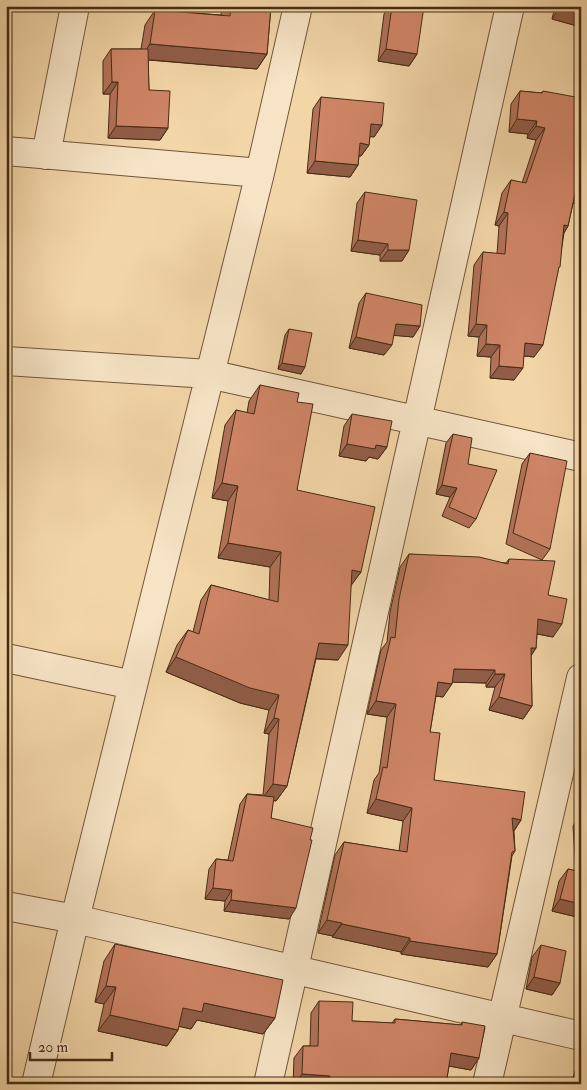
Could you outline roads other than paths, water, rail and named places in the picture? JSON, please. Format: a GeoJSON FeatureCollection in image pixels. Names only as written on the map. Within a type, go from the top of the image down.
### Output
{"type":"FeatureCollection","features":[{"type":"Feature","properties":{"kind":"street"},"geometry":{"type":"LineString","coordinates":[[46,154],[75,6]]}},
{"type":"Feature","properties":{"kind":"street"},"geometry":{"type":"LineString","coordinates":[[36,1084],[132,685],[260,173],[298,6]]}},
{"type":"Feature","properties":{"kind":"street"},"geometry":{"type":"LineString","coordinates":[[268,1084],[510,6]]}},
{"type":"Feature","properties":{"kind":"street"},"geometry":{"type":"LineString","coordinates":[[6,151],[260,173]]}},
{"type":"Feature","properties":{"kind":"street"},"geometry":{"type":"LineString","coordinates":[[6,361],[209,374],[581,457]]}},
{"type":"Feature","properties":{"kind":"street"},"geometry":{"type":"LineString","coordinates":[[6,658],[132,685]]}},
{"type":"Feature","properties":{"kind":"street"},"geometry":{"type":"LineString","coordinates":[[487,1084],[581,678]]}},
{"type":"Feature","properties":{"kind":"street"},"geometry":{"type":"LineString","coordinates":[[6,906],[75,919],[581,1036]]}}]}
